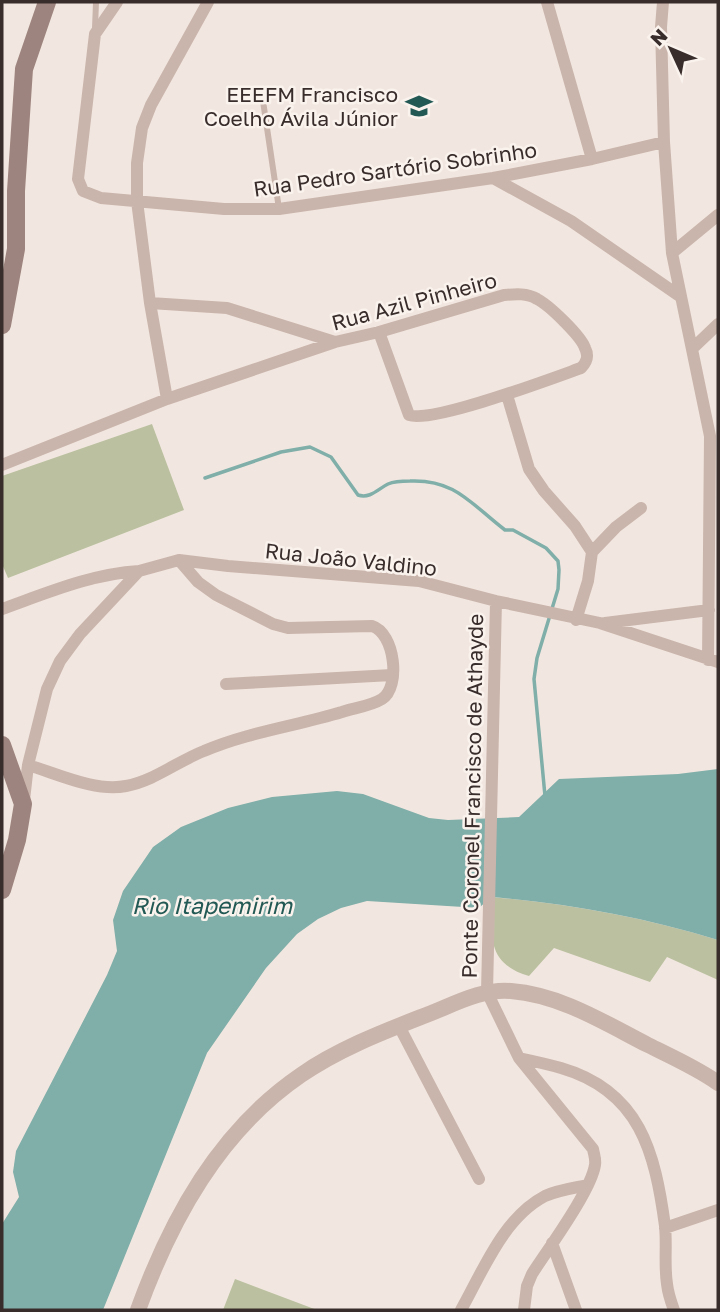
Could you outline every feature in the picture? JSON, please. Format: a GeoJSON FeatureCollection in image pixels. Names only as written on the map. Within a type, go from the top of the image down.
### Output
{"type":"FeatureCollection","features":[{"type":"Feature","properties":{"kind":"main road"},"geometry":{"type":"LineString","coordinates":[[2,325],[16,249],[16,191],[24,69],[47,2]]}},
{"type":"Feature","properties":{"kind":"main road"},"geometry":{"type":"LineString","coordinates":[[2,745],[23,804],[17,840],[2,890]]}},
{"type":"Feature","properties":{"kind":"street"},"geometry":{"type":"LineString","coordinates":[[95,34],[117,2]]}},
{"type":"Feature","properties":{"kind":"street"},"geometry":{"type":"LineString","coordinates":[[167,399],[150,303],[137,201],[137,163],[142,128],[151,105],[208,2]]}},
{"type":"Feature","properties":{"kind":"street"},"geometry":{"type":"LineString","coordinates":[[547,2],[592,159]]}},
{"type":"Feature","properties":{"kind":"street"},"geometry":{"type":"LineString","coordinates":[[663,2],[661,27],[664,142],[672,253],[710,436],[709,610],[713,661]]}},
{"type":"Feature","properties":{"kind":"street","name":"Rua Pedro Sartório Sobrinho"},"geometry":{"type":"LineString","coordinates":[[95,34],[78,179],[83,191],[100,198],[224,209],[279,209],[493,178],[664,142]]}},
{"type":"Feature","properties":{"kind":"street"},"geometry":{"type":"LineString","coordinates":[[493,178],[580,227],[681,297]]}},
{"type":"Feature","properties":{"kind":"street"},"geometry":{"type":"LineString","coordinates":[[672,253],[718,215]]}},
{"type":"Feature","properties":{"kind":"street","name":"Rua Azil Pinheiro"},"geometry":{"type":"LineString","coordinates":[[2,465],[167,399],[335,342],[379,332],[504,295],[522,294],[537,299],[582,342],[587,356],[586,363],[580,368],[507,395]]}},
{"type":"Feature","properties":{"kind":"street"},"geometry":{"type":"LineString","coordinates":[[150,303],[227,308],[335,342]]}},
{"type":"Feature","properties":{"kind":"street"},"geometry":{"type":"LineString","coordinates":[[693,348],[718,324]]}},
{"type":"Feature","properties":{"kind":"street"},"geometry":{"type":"LineString","coordinates":[[379,332],[409,415],[413,417],[431,415],[507,395],[529,469],[544,491],[575,526],[592,552]]}},
{"type":"Feature","properties":{"kind":"street"},"geometry":{"type":"LineString","coordinates":[[710,436],[718,425]]}},
{"type":"Feature","properties":{"kind":"street"},"geometry":{"type":"LineString","coordinates":[[576,620],[588,581],[592,552],[616,527],[641,508]]}},
{"type":"Feature","properties":{"kind":"street"},"geometry":{"type":"LineString","coordinates":[[2,610],[90,578],[139,571],[179,560],[198,582],[241,609],[273,624],[288,628],[379,628],[388,639],[392,659],[390,691],[381,700],[234,740],[202,751],[176,766],[128,786],[108,787],[28,765]]}},
{"type":"Feature","properties":{"kind":"street","name":"Rua João Valdino"},"geometry":{"type":"LineString","coordinates":[[179,560],[419,581],[576,620],[600,623],[713,661]]}},
{"type":"Feature","properties":{"kind":"street"},"geometry":{"type":"LineString","coordinates":[[23,804],[28,765],[47,689],[60,661],[80,634],[139,571]]}},
{"type":"Feature","properties":{"kind":"street","name":"Ponte Coronel Francisco de Athayde"},"geometry":{"type":"LineString","coordinates":[[487,992],[496,601]]}},
{"type":"Feature","properties":{"kind":"street","name":"Rua João Valdino"},"geometry":{"type":"LineString","coordinates":[[600,623],[709,610]]}},
{"type":"Feature","properties":{"kind":"street"},"geometry":{"type":"LineString","coordinates":[[226,684],[393,675]]}},
{"type":"Feature","properties":{"kind":"street"},"geometry":{"type":"LineString","coordinates":[[138,1310],[166,1239],[206,1171],[235,1134],[267,1101],[302,1074],[348,1048],[399,1026],[487,992],[508,990],[534,993],[596,1018],[718,1083]]}},
{"type":"Feature","properties":{"kind":"street"},"geometry":{"type":"LineString","coordinates":[[487,992],[519,1058],[593,1149],[595,1167],[588,1185],[532,1274],[527,1286],[524,1310]]}},
{"type":"Feature","properties":{"kind":"street"},"geometry":{"type":"LineString","coordinates":[[399,1026],[479,1179]]}},
{"type":"Feature","properties":{"kind":"street"},"geometry":{"type":"LineString","coordinates":[[519,1058],[563,1068],[598,1084],[627,1108],[641,1129],[653,1163],[665,1228],[667,1284],[674,1310]]}},
{"type":"Feature","properties":{"kind":"street"},"geometry":{"type":"LineString","coordinates":[[461,1310],[499,1242],[517,1218],[548,1195],[588,1185]]}},
{"type":"Feature","properties":{"kind":"street"},"geometry":{"type":"LineString","coordinates":[[665,1228],[718,1210]]}},
{"type":"Feature","properties":{"kind":"street"},"geometry":{"type":"LineString","coordinates":[[552,1243],[576,1310]]}},
{"type":"Feature","properties":{"kind":"lane"},"geometry":{"type":"LineString","coordinates":[[95,34],[96,2]]}},
{"type":"Feature","properties":{"kind":"lane"},"geometry":{"type":"LineString","coordinates":[[263,101],[279,209]]}},
{"type":"Feature","properties":{"kind":"green space"},"geometry":{"type":"Polygon","coordinates":[[[152,424],[184,510],[8,578],[2,564],[2,476],[152,424]]]}},
{"type":"Feature","properties":{"kind":"green space"},"geometry":{"type":"Polygon","coordinates":[[[491,897],[606,912],[718,940],[718,980],[667,957],[650,982],[554,948],[529,976],[515,970],[498,955],[492,935],[491,897]]]}},
{"type":"Feature","properties":{"kind":"green space"},"geometry":{"type":"Polygon","coordinates":[[[235,1279],[317,1310],[223,1310],[235,1279]]]}},
{"type":"Feature","properties":{"kind":"water","name":"Rio Itapemirim"},"geometry":{"type":"Polygon","coordinates":[[[718,769],[718,940],[606,912],[491,897],[479,908],[367,901],[341,908],[318,919],[297,934],[266,968],[207,1053],[103,1310],[2,1310],[2,1224],[19,1197],[13,1172],[16,1151],[107,975],[117,951],[113,920],[123,891],[153,847],[181,827],[228,808],[272,797],[337,791],[363,794],[429,818],[448,820],[519,817],[559,779],[678,774],[718,769]]]}},
{"type":"Feature","properties":{"kind":"waterway"},"geometry":{"type":"LineString","coordinates":[[205,478],[281,452],[310,447],[331,457],[358,495],[370,495],[396,482],[426,481],[439,484],[462,495],[505,530],[513,530],[546,548],[558,561],[559,570],[558,589],[537,658],[534,679],[545,796]]}},
{"type":"Feature","properties":{"kind":"place","name":"EEEFM Francisco Coelho Ávila Júnior"},"geometry":{"type":"Point","coordinates":[419,106]}}]}
